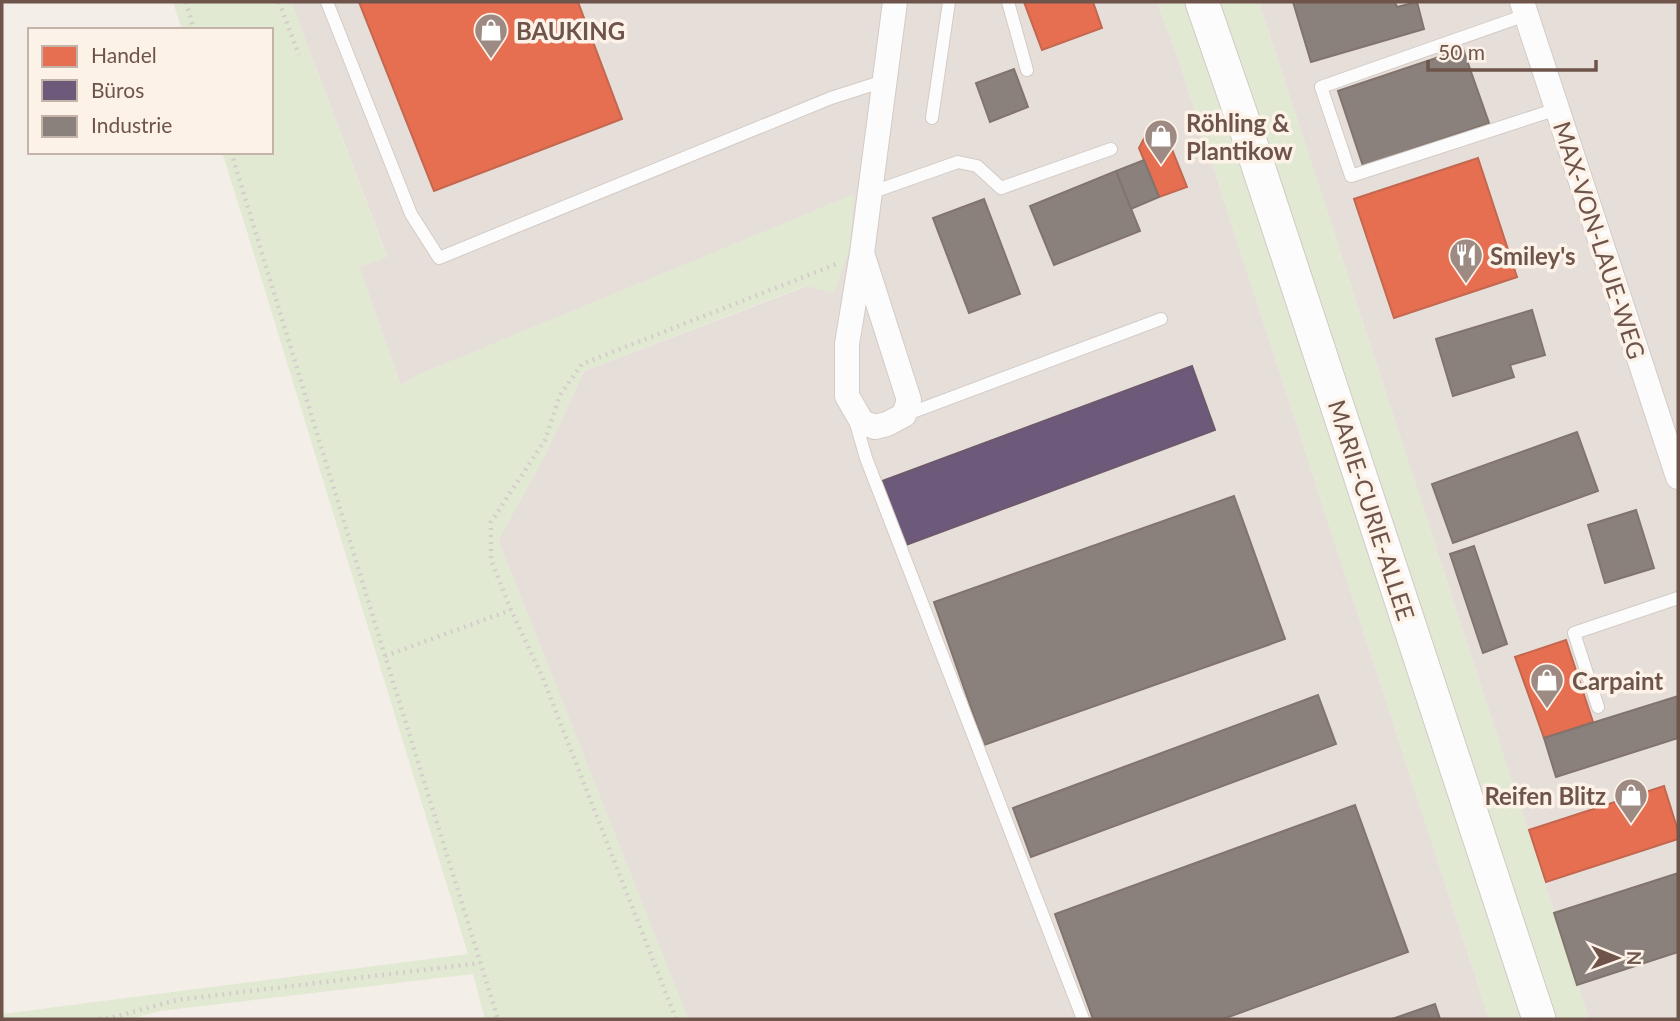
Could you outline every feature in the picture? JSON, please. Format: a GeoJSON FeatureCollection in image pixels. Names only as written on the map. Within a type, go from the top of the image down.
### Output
{"type":"FeatureCollection","features":[{"type":"Feature","properties":{"kind":"main road","name":"MARIE-CURIE-ALLEE"},"geometry":{"type":"LineString","coordinates":[[1202,2],[1257,161],[1539,1019]]}},
{"type":"Feature","properties":{"kind":"street"},"geometry":{"type":"LineString","coordinates":[[862,253],[909,400],[904,415],[875,427],[862,422],[847,396],[847,344],[862,253],[895,2]]}},
{"type":"Feature","properties":{"kind":"street","name":"MAX-VON-LAUE-WEG"},"geometry":{"type":"LineString","coordinates":[[1524,8],[1678,477]]}},
{"type":"Feature","properties":{"kind":"lane"},"geometry":{"type":"LineString","coordinates":[[327,2],[411,214],[439,258],[831,98],[884,81]]}},
{"type":"Feature","properties":{"kind":"lane"},"geometry":{"type":"LineString","coordinates":[[932,118],[949,2]]}},
{"type":"Feature","properties":{"kind":"lane"},"geometry":{"type":"LineString","coordinates":[[1008,2],[1027,70]]}},
{"type":"Feature","properties":{"kind":"lane"},"geometry":{"type":"LineString","coordinates":[[1524,8],[1321,87],[1351,177],[1557,109]]}},
{"type":"Feature","properties":{"kind":"lane"},"geometry":{"type":"LineString","coordinates":[[869,193],[958,162],[977,166],[1001,188],[1111,149]]}},
{"type":"Feature","properties":{"kind":"lane"},"geometry":{"type":"LineString","coordinates":[[904,415],[1161,319]]}},
{"type":"Feature","properties":{"kind":"lane"},"geometry":{"type":"LineString","coordinates":[[847,396],[866,458],[1083,1019]]}},
{"type":"Feature","properties":{"kind":"lane"},"geometry":{"type":"LineString","coordinates":[[1598,706],[1574,633],[1678,598]]}},
{"type":"Feature","properties":{"kind":"path"},"geometry":{"type":"LineString","coordinates":[[186,2],[193,28]]}},
{"type":"Feature","properties":{"kind":"path"},"geometry":{"type":"LineString","coordinates":[[279,2],[299,55]]}},
{"type":"Feature","properties":{"kind":"path"},"geometry":{"type":"LineString","coordinates":[[233,154],[498,1019]]}},
{"type":"Feature","properties":{"kind":"path"},"geometry":{"type":"LineString","coordinates":[[676,1019],[542,676],[491,560],[491,522],[545,440],[560,395],[582,364],[862,253]]}},
{"type":"Feature","properties":{"kind":"path"},"geometry":{"type":"LineString","coordinates":[[385,656],[511,610]]}},
{"type":"Feature","properties":{"kind":"path"},"geometry":{"type":"LineString","coordinates":[[99,1019],[177,1000],[480,963]]}},
{"type":"Feature","properties":{"kind":"shaded area"},"geometry":{"type":"Polygon","coordinates":[[[291,2],[1157,2],[1177,55],[1489,1019],[688,1019],[498,540],[545,455],[584,371],[807,286],[854,195],[418,375],[401,386],[359,267],[387,256],[291,2]]]}},
{"type":"Feature","properties":{"kind":"shaded area"},"geometry":{"type":"Polygon","coordinates":[[[1259,2],[1678,2],[1678,1019],[1589,1019],[1259,2]]]}},
{"type":"Feature","properties":{"kind":"green space"},"geometry":{"type":"Polygon","coordinates":[[[173,2],[291,2],[387,257],[359,267],[401,386],[418,375],[854,194],[850,247],[834,293],[806,286],[584,371],[545,455],[498,540],[688,1019],[485,1019],[473,974],[160,1011],[130,1019],[2,1019],[2,1014],[468,954],[223,154],[273,154],[273,28],[181,28],[173,2]]]}},
{"type":"Feature","properties":{"kind":"green space"},"geometry":{"type":"Polygon","coordinates":[[[1157,2],[1259,2],[1589,1019],[1489,1019],[1177,55],[1157,2]]]}},
{"type":"Feature","properties":{"kind":"building: Handel","name":"BAUKING"},"geometry":{"type":"Polygon","coordinates":[[[359,2],[578,2],[622,119],[434,191],[359,2]]]}},
{"type":"Feature","properties":{"kind":"building: Handel"},"geometry":{"type":"Polygon","coordinates":[[[1024,2],[1093,2],[1102,28],[1042,50],[1024,2]]]}},
{"type":"Feature","properties":{"kind":"building: Handel"},"geometry":{"type":"Polygon","coordinates":[[[1148,131],[1167,137],[1187,187],[1159,197],[1139,148],[1148,131]]]}},
{"type":"Feature","properties":{"kind":"building: Handel"},"geometry":{"type":"Polygon","coordinates":[[[1478,158],[1517,277],[1394,318],[1354,199],[1478,158]]]}},
{"type":"Feature","properties":{"kind":"building: Handel"},"geometry":{"type":"Polygon","coordinates":[[[1566,640],[1593,722],[1544,738],[1515,657],[1566,640]]]}},
{"type":"Feature","properties":{"kind":"building: Handel"},"geometry":{"type":"Polygon","coordinates":[[[1664,786],[1678,839],[1546,882],[1529,830],[1664,786]]]}},
{"type":"Feature","properties":{"kind":"building: Büros"},"geometry":{"type":"Polygon","coordinates":[[[1192,366],[1215,430],[906,545],[882,481],[1192,366]]]}},
{"type":"Feature","properties":{"kind":"building: Industrie"},"geometry":{"type":"Polygon","coordinates":[[[1293,2],[1395,2],[1397,7],[1417,2],[1424,29],[1311,62],[1293,2]]]}},
{"type":"Feature","properties":{"kind":"building: Industrie"},"geometry":{"type":"Polygon","coordinates":[[[1463,49],[1489,123],[1363,166],[1338,91],[1463,49]]]}},
{"type":"Feature","properties":{"kind":"building: Industrie"},"geometry":{"type":"Polygon","coordinates":[[[1014,69],[1028,107],[990,122],[976,83],[1014,69]]]}},
{"type":"Feature","properties":{"kind":"building: Industrie"},"geometry":{"type":"Polygon","coordinates":[[[1144,160],[1159,197],[1131,209],[1116,171],[1144,160]]]}},
{"type":"Feature","properties":{"kind":"building: Industrie"},"geometry":{"type":"Polygon","coordinates":[[[1116,171],[1140,231],[1054,265],[1030,206],[1116,171]]]}},
{"type":"Feature","properties":{"kind":"building: Industrie"},"geometry":{"type":"Polygon","coordinates":[[[984,199],[1020,294],[969,313],[933,218],[984,199]]]}},
{"type":"Feature","properties":{"kind":"building: Industrie"},"geometry":{"type":"Polygon","coordinates":[[[1532,310],[1545,355],[1510,365],[1514,377],[1453,396],[1436,339],[1532,310]]]}},
{"type":"Feature","properties":{"kind":"building: Industrie"},"geometry":{"type":"Polygon","coordinates":[[[1577,432],[1598,491],[1453,543],[1432,484],[1577,432]]]}},
{"type":"Feature","properties":{"kind":"building: Industrie"},"geometry":{"type":"Polygon","coordinates":[[[1234,496],[1285,639],[984,745],[934,602],[1234,496]]]}},
{"type":"Feature","properties":{"kind":"building: Industrie"},"geometry":{"type":"Polygon","coordinates":[[[1636,510],[1654,568],[1605,583],[1588,525],[1636,510]]]}},
{"type":"Feature","properties":{"kind":"building: Industrie"},"geometry":{"type":"Polygon","coordinates":[[[1474,546],[1507,644],[1483,653],[1450,554],[1474,546]]]}},
{"type":"Feature","properties":{"kind":"building: Industrie"},"geometry":{"type":"Polygon","coordinates":[[[1318,695],[1336,744],[1031,857],[1013,808],[1318,695]]]}},
{"type":"Feature","properties":{"kind":"building: Industrie"},"geometry":{"type":"Polygon","coordinates":[[[1678,696],[1678,738],[1556,777],[1544,738],[1678,696]]]}},
{"type":"Feature","properties":{"kind":"building: Industrie"},"geometry":{"type":"Polygon","coordinates":[[[1355,805],[1408,952],[1223,1019],[1093,1019],[1055,914],[1355,805]]]}},
{"type":"Feature","properties":{"kind":"building: Industrie"},"geometry":{"type":"Polygon","coordinates":[[[1678,873],[1678,952],[1577,985],[1554,913],[1678,873]]]}},
{"type":"Feature","properties":{"kind":"building: Industrie"},"geometry":{"type":"Polygon","coordinates":[[[1435,1004],[1440,1019],[1392,1019],[1435,1004]]]}},
{"type":"Feature","properties":{"kind":"place","name":"BAUKING"},"geometry":{"type":"Point","coordinates":[491,60]}},
{"type":"Feature","properties":{"kind":"place","name":"Röhling & Plantikow"},"geometry":{"type":"Point","coordinates":[1161,166]}},
{"type":"Feature","properties":{"kind":"place","name":"Smiley's"},"geometry":{"type":"Point","coordinates":[1466,285]}},
{"type":"Feature","properties":{"kind":"place","name":"Carpaint"},"geometry":{"type":"Point","coordinates":[1547,710]}},
{"type":"Feature","properties":{"kind":"place","name":"Reifen Blitz"},"geometry":{"type":"Point","coordinates":[1631,825]}}]}
